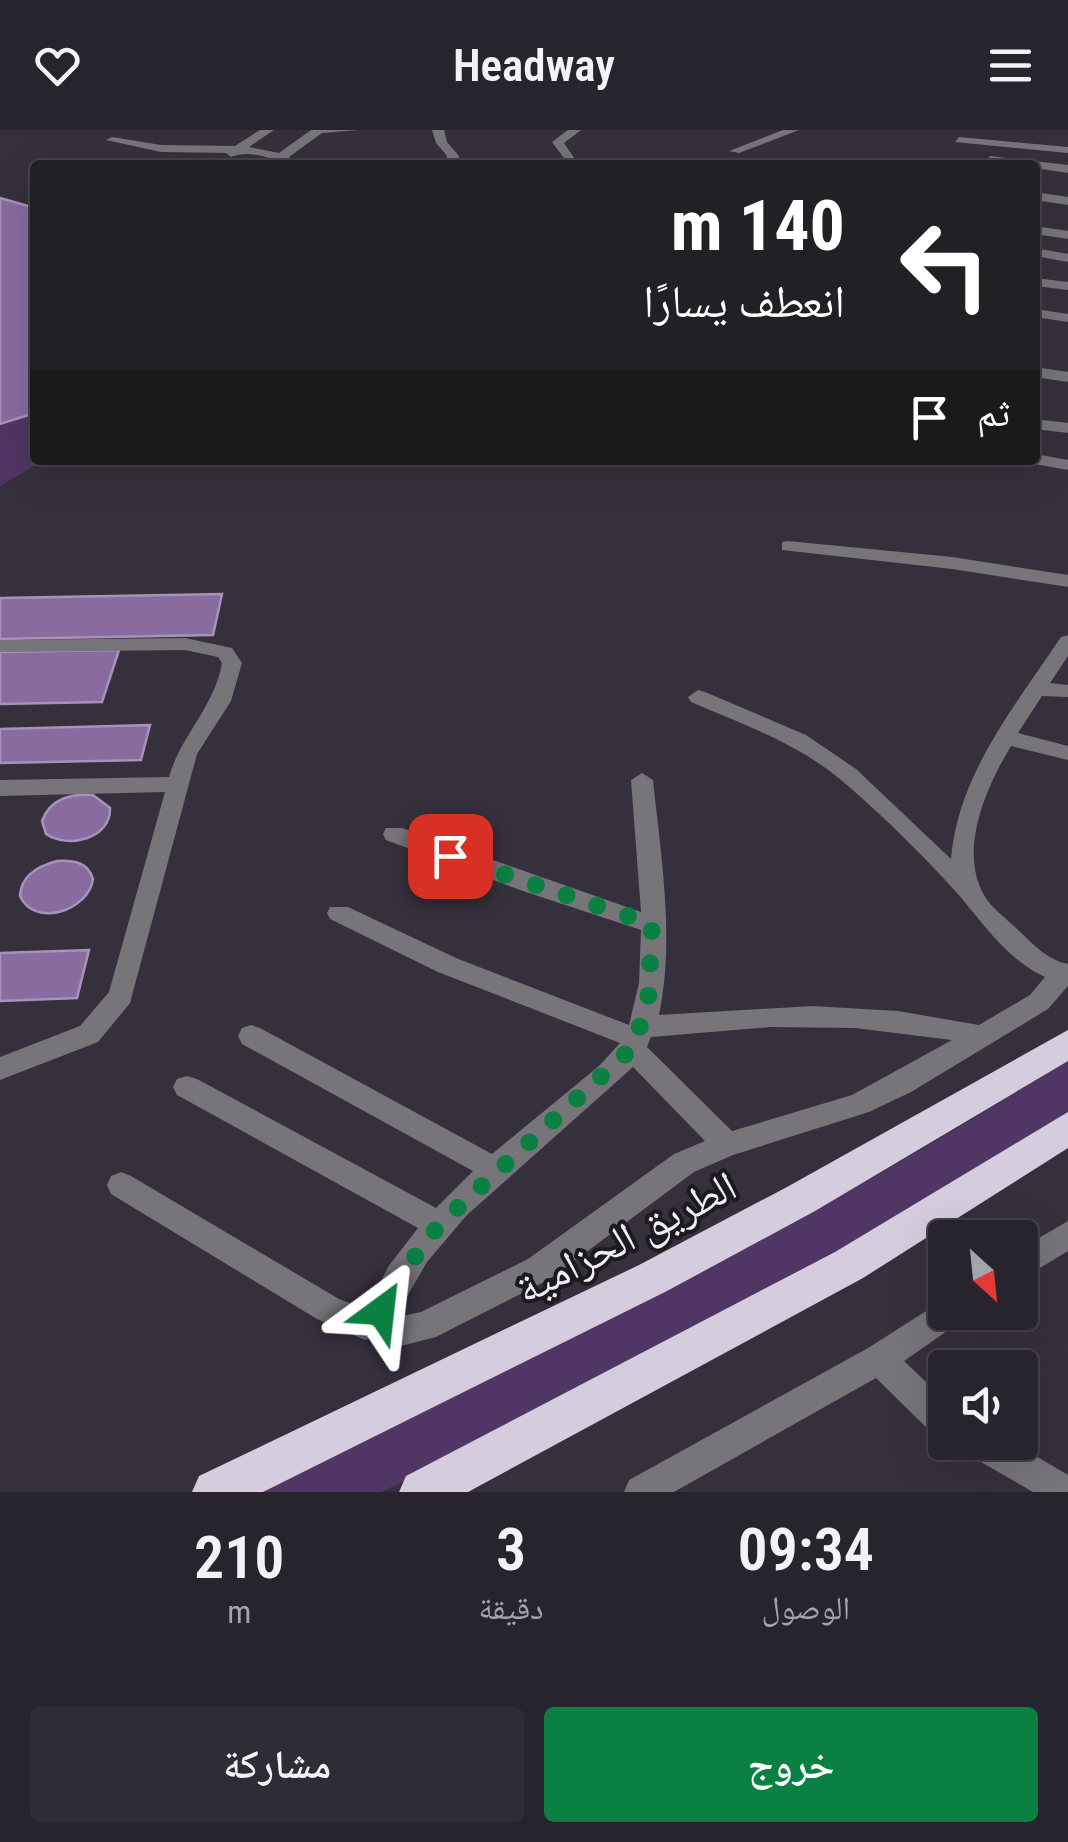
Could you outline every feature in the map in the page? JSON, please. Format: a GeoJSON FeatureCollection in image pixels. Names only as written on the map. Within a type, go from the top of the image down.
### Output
{"type":"FeatureCollection","features":[{"type":"Feature","properties":{"kind":"highway","name":"الطريق الحزامية"},"geometry":{"type":"LineString","coordinates":[[216,1492],[653,1278],[802,1199],[1068,1044]]}},
{"type":"Feature","properties":{"kind":"highway"},"geometry":{"type":"LineString","coordinates":[[422,1492],[849,1265],[1068,1128]]}},
{"type":"Feature","properties":{"kind":"street"},"geometry":{"type":"LineString","coordinates":[[224,159],[268,130]]}},
{"type":"Feature","properties":{"kind":"street"},"geometry":{"type":"LineString","coordinates":[[281,156],[318,130],[352,130]]}},
{"type":"Feature","properties":{"kind":"street"},"geometry":{"type":"LineString","coordinates":[[438,130],[453,160]]}},
{"type":"Feature","properties":{"kind":"street"},"geometry":{"type":"LineString","coordinates":[[571,160],[558,142],[575,130]]}},
{"type":"Feature","properties":{"kind":"street"},"geometry":{"type":"LineString","coordinates":[[735,151],[793,130]]}},
{"type":"Feature","properties":{"kind":"street"},"geometry":{"type":"LineString","coordinates":[[143,146],[157,138]]}},
{"type":"Feature","properties":{"kind":"street"},"geometry":{"type":"LineString","coordinates":[[112,140],[143,146],[281,156],[287,160]]}},
{"type":"Feature","properties":{"kind":"street"},"geometry":{"type":"LineString","coordinates":[[959,140],[1067,148]]}},
{"type":"Feature","properties":{"kind":"street"},"geometry":{"type":"LineString","coordinates":[[1040,182],[1067,148]]}},
{"type":"Feature","properties":{"kind":"street"},"geometry":{"type":"LineString","coordinates":[[1040,182],[1068,169]]}},
{"type":"Feature","properties":{"kind":"street"},"geometry":{"type":"LineString","coordinates":[[1040,182],[1068,182]]}},
{"type":"Feature","properties":{"kind":"street"},"geometry":{"type":"LineString","coordinates":[[1040,182],[1068,201]]}},
{"type":"Feature","properties":{"kind":"street"},"geometry":{"type":"LineString","coordinates":[[1040,231],[1068,235]]}},
{"type":"Feature","properties":{"kind":"street"},"geometry":{"type":"LineString","coordinates":[[1040,253],[1068,258]]}},
{"type":"Feature","properties":{"kind":"street"},"geometry":{"type":"LineString","coordinates":[[1040,283],[1068,286]]}},
{"type":"Feature","properties":{"kind":"street"},"geometry":{"type":"LineString","coordinates":[[1040,314],[1068,318]]}},
{"type":"Feature","properties":{"kind":"street"},"geometry":{"type":"LineString","coordinates":[[1040,373],[1068,377]]}},
{"type":"Feature","properties":{"kind":"street"},"geometry":{"type":"LineString","coordinates":[[1040,425],[1068,428]]}},
{"type":"Feature","properties":{"kind":"street"},"geometry":{"type":"LineString","coordinates":[[1040,459],[1068,466]]}},
{"type":"Feature","properties":{"kind":"street"},"geometry":{"type":"LineString","coordinates":[[788,546],[952,563],[1068,581]]}},
{"type":"Feature","properties":{"kind":"street"},"geometry":{"type":"LineString","coordinates":[[969,890],[963,868],[965,827],[975,795],[1005,737],[1068,641]]}},
{"type":"Feature","properties":{"kind":"street"},"geometry":{"type":"LineString","coordinates":[[0,646],[185,644],[225,652],[232,663],[230,685],[217,712],[197,730],[178,784],[121,996],[109,1015],[89,1034],[0,1069]]}},
{"type":"Feature","properties":{"kind":"street"},"geometry":{"type":"LineString","coordinates":[[1039,689],[1068,691]]}},
{"type":"Feature","properties":{"kind":"street"},"geometry":{"type":"LineString","coordinates":[[698,696],[798,740],[848,774],[969,890],[985,914],[1034,959],[1066,974],[1039,1002],[983,1036],[859,1104],[727,1145],[657,1180],[539,1269],[452,1314],[407,1332],[393,1330],[382,1318],[383,1303],[392,1287],[439,1225],[637,1039],[751,1016],[824,1015],[983,1036]]}},
{"type":"Feature","properties":{"kind":"street"},"geometry":{"type":"LineString","coordinates":[[1005,737],[1068,753]]}},
{"type":"Feature","properties":{"kind":"street"},"geometry":{"type":"LineString","coordinates":[[637,1039],[652,969],[642,780]]}},
{"type":"Feature","properties":{"kind":"street"},"geometry":{"type":"LineString","coordinates":[[0,788],[178,784]]}},
{"type":"Feature","properties":{"kind":"street"},"geometry":{"type":"LineString","coordinates":[[394,834],[528,884],[652,924]]}},
{"type":"Feature","properties":{"kind":"street"},"geometry":{"type":"LineString","coordinates":[[339,913],[447,965],[637,1039],[727,1145]]}},
{"type":"Feature","properties":{"kind":"street"},"geometry":{"type":"LineString","coordinates":[[251,1036],[496,1170]]}},
{"type":"Feature","properties":{"kind":"street"},"geometry":{"type":"LineString","coordinates":[[187,1087],[439,1225]]}},
{"type":"Feature","properties":{"kind":"street"},"geometry":{"type":"LineString","coordinates":[[122,1185],[328,1309],[365,1325],[382,1318]]}},
{"type":"Feature","properties":{"kind":"street"},"geometry":{"type":"LineString","coordinates":[[1038,1254],[1068,1234]]}},
{"type":"Feature","properties":{"kind":"street"},"geometry":{"type":"LineString","coordinates":[[641,1492],[880,1358],[928,1326]]}},
{"type":"Feature","properties":{"kind":"street"},"geometry":{"type":"LineString","coordinates":[[880,1358],[928,1405]]}},
{"type":"Feature","properties":{"kind":"street"},"geometry":{"type":"LineString","coordinates":[[1011,1460],[1065,1492]]}},
{"type":"Feature","properties":{"kind":"shaded area"},"geometry":{"type":"Polygon","coordinates":[[[0,198],[30,207],[30,415],[0,424],[0,198]]]}},
{"type":"Feature","properties":{"kind":"shaded area"},"geometry":{"type":"Polygon","coordinates":[[[30,415],[30,465],[36,465],[0,486],[0,424],[30,415]]]}},
{"type":"Feature","properties":{"kind":"shaded area"},"geometry":{"type":"Polygon","coordinates":[[[222,594],[213,635],[0,639],[0,598],[222,594]]]}},
{"type":"Feature","properties":{"kind":"shaded area"},"geometry":{"type":"Polygon","coordinates":[[[119,650],[102,702],[0,704],[0,652],[119,650]]]}},
{"type":"Feature","properties":{"kind":"shaded area"},"geometry":{"type":"Polygon","coordinates":[[[150,725],[141,760],[0,763],[0,729],[150,725]]]}},
{"type":"Feature","properties":{"kind":"shaded area"},"geometry":{"type":"Polygon","coordinates":[[[93,795],[110,808],[104,827],[96,834],[65,841],[46,834],[42,821],[50,807],[69,797],[93,795]]]}},
{"type":"Feature","properties":{"kind":"shaded area"},"geometry":{"type":"Polygon","coordinates":[[[57,861],[74,862],[88,869],[93,879],[89,890],[61,912],[37,912],[20,896],[21,889],[37,869],[57,861]]]}},
{"type":"Feature","properties":{"kind":"shaded area"},"geometry":{"type":"Polygon","coordinates":[[[89,950],[77,998],[0,1001],[0,953],[89,950]]]}},
{"type":"Feature","properties":{"kind":"shaded area"},"geometry":{"type":"Polygon","coordinates":[[[1068,1060],[1068,1115],[818,1266],[488,1441],[381,1492],[249,1492],[666,1290],[869,1179],[1068,1060]]]}},
{"type":"Feature","properties":{"kind":"route"},"geometry":{"type":"LineString","coordinates":[[381,1311],[392,1287],[439,1225],[632,1048],[648,1004],[652,924],[450,856]]}}]}
